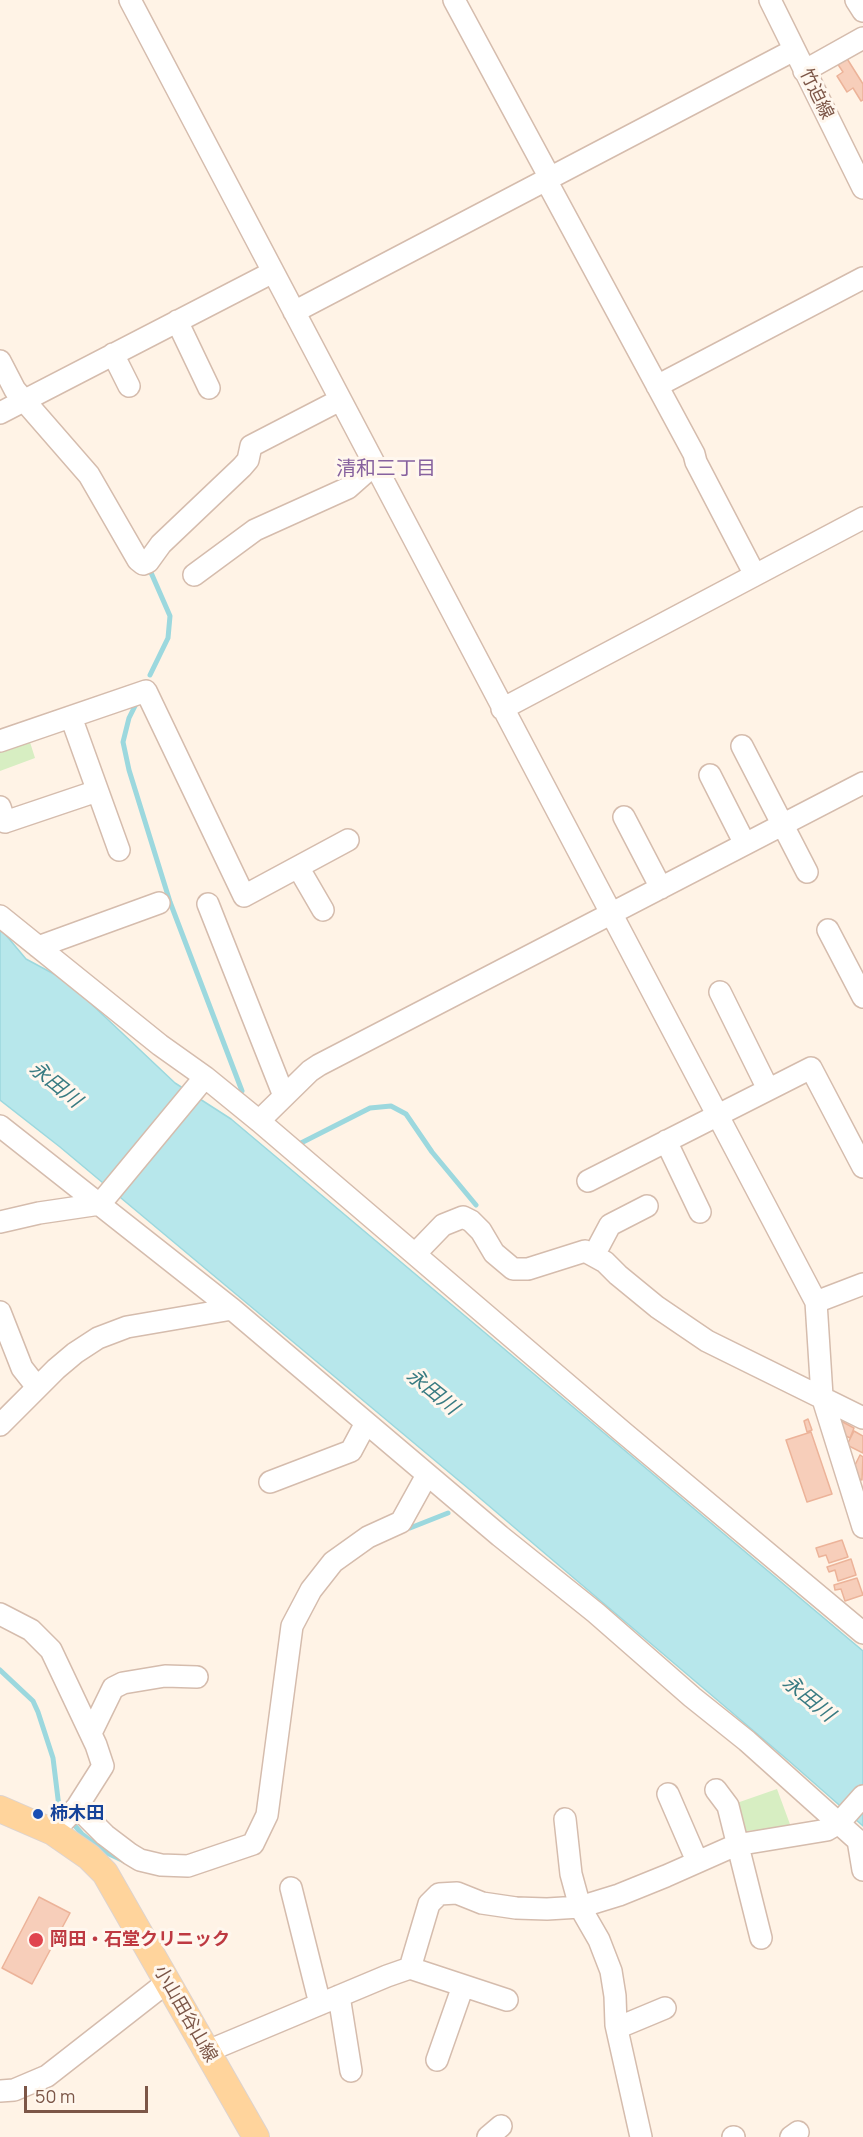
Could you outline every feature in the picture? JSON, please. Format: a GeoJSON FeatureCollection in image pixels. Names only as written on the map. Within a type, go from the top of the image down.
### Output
{"type":"FeatureCollection","features":[{"type":"Feature","properties":{"kind":"main road","name":"小山田谷山線"},"geometry":{"type":"LineString","coordinates":[[0,1809],[56,1829],[105,1873],[255,2137]]}},
{"type":"Feature","properties":{"kind":"street"},"geometry":{"type":"LineString","coordinates":[[130,0],[816,1302],[822,1396],[863,1527]]}},
{"type":"Feature","properties":{"kind":"street"},"geometry":{"type":"LineString","coordinates":[[454,0],[694,453],[696,462],[755,575]]}},
{"type":"Feature","properties":{"kind":"street","name":"竹迫線"},"geometry":{"type":"LineString","coordinates":[[770,0],[863,188]]}},
{"type":"Feature","properties":{"kind":"street"},"geometry":{"type":"LineString","coordinates":[[856,0],[863,11]]}},
{"type":"Feature","properties":{"kind":"street"},"geometry":{"type":"LineString","coordinates":[[804,70],[863,38]]}},
{"type":"Feature","properties":{"kind":"street"},"geometry":{"type":"LineString","coordinates":[[294,312],[794,50]]}},
{"type":"Feature","properties":{"kind":"street"},"geometry":{"type":"LineString","coordinates":[[0,414],[273,272]]}},
{"type":"Feature","properties":{"kind":"street"},"geometry":{"type":"LineString","coordinates":[[657,386],[863,278]]}},
{"type":"Feature","properties":{"kind":"street"},"geometry":{"type":"LineString","coordinates":[[177,321],[209,388]]}},
{"type":"Feature","properties":{"kind":"street"},"geometry":{"type":"LineString","coordinates":[[113,354],[129,386]]}},
{"type":"Feature","properties":{"kind":"street"},"geometry":{"type":"LineString","coordinates":[[0,361],[15,390],[89,475],[138,560],[143,564],[148,562],[161,544],[242,467],[248,460],[251,446],[340,400]]}},
{"type":"Feature","properties":{"kind":"street"},"geometry":{"type":"LineString","coordinates":[[194,575],[255,530],[348,488],[374,465]]}},
{"type":"Feature","properties":{"kind":"street"},"geometry":{"type":"LineString","coordinates":[[502,709],[863,518]]}},
{"type":"Feature","properties":{"kind":"street"},"geometry":{"type":"LineString","coordinates":[[0,741],[146,691],[244,896],[348,840]]}},
{"type":"Feature","properties":{"kind":"street"},"geometry":{"type":"LineString","coordinates":[[71,717],[119,850]]}},
{"type":"Feature","properties":{"kind":"street"},"geometry":{"type":"LineString","coordinates":[[742,746],[807,872]]}},
{"type":"Feature","properties":{"kind":"street"},"geometry":{"type":"LineString","coordinates":[[710,775],[745,844]]}},
{"type":"Feature","properties":{"kind":"street"},"geometry":{"type":"LineString","coordinates":[[260,1121],[310,1071],[319,1065],[863,783]]}},
{"type":"Feature","properties":{"kind":"street"},"geometry":{"type":"LineString","coordinates":[[0,807],[5,822],[97,791]]}},
{"type":"Feature","properties":{"kind":"street"},"geometry":{"type":"LineString","coordinates":[[624,817],[661,888]]}},
{"type":"Feature","properties":{"kind":"street"},"geometry":{"type":"LineString","coordinates":[[297,867],[323,910]]}},
{"type":"Feature","properties":{"kind":"street"},"geometry":{"type":"LineString","coordinates":[[38,947],[159,903]]}},
{"type":"Feature","properties":{"kind":"street"},"geometry":{"type":"LineString","coordinates":[[208,904],[284,1096]]}},
{"type":"Feature","properties":{"kind":"street"},"geometry":{"type":"LineString","coordinates":[[0,916],[160,1045],[260,1121],[624,1433],[863,1633]]}},
{"type":"Feature","properties":{"kind":"street"},"geometry":{"type":"LineString","coordinates":[[828,930],[863,997]]}},
{"type":"Feature","properties":{"kind":"street"},"geometry":{"type":"LineString","coordinates":[[720,992],[768,1089]]}},
{"type":"Feature","properties":{"kind":"street"},"geometry":{"type":"LineString","coordinates":[[588,1181],[811,1068],[863,1167]]}},
{"type":"Feature","properties":{"kind":"street"},"geometry":{"type":"LineString","coordinates":[[0,1222],[39,1213],[100,1204],[205,1077]]}},
{"type":"Feature","properties":{"kind":"street"},"geometry":{"type":"LineString","coordinates":[[0,1126],[232,1309],[841,1821],[860,1843],[863,1870]]}},
{"type":"Feature","properties":{"kind":"street"},"geometry":{"type":"LineString","coordinates":[[666,1141],[700,1212]]}},
{"type":"Feature","properties":{"kind":"street"},"geometry":{"type":"LineString","coordinates":[[594,1255],[610,1225],[647,1206]]}},
{"type":"Feature","properties":{"kind":"street"},"geometry":{"type":"LineString","coordinates":[[415,1254],[443,1225],[463,1217],[481,1231],[494,1253],[513,1269],[528,1269],[585,1251],[605,1262],[657,1306],[707,1341],[863,1418]]}},
{"type":"Feature","properties":{"kind":"street"},"geometry":{"type":"LineString","coordinates":[[816,1302],[863,1284]]}},
{"type":"Feature","properties":{"kind":"street"},"geometry":{"type":"LineString","coordinates":[[0,1425],[75,1353],[98,1338],[127,1327],[232,1309]]}},
{"type":"Feature","properties":{"kind":"street"},"geometry":{"type":"LineString","coordinates":[[0,1312],[22,1368],[37,1387]]}},
{"type":"Feature","properties":{"kind":"street"},"geometry":{"type":"LineString","coordinates":[[270,1482],[351,1451],[366,1423]]}},
{"type":"Feature","properties":{"kind":"street"},"geometry":{"type":"LineString","coordinates":[[76,1808],[130,1854],[140,1860],[161,1865],[188,1866],[253,1844],[267,1815],[292,1626],[311,1590],[333,1562],[368,1538],[401,1522],[427,1475]]}},
{"type":"Feature","properties":{"kind":"street"},"geometry":{"type":"LineString","coordinates":[[0,1614],[31,1630],[51,1650],[90,1732],[103,1766],[76,1808],[56,1829]]}},
{"type":"Feature","properties":{"kind":"street"},"geometry":{"type":"LineString","coordinates":[[90,1732],[113,1688],[123,1683],[165,1677],[197,1677]]}},
{"type":"Feature","properties":{"kind":"street"},"geometry":{"type":"LineString","coordinates":[[716,1790],[728,1806],[761,1938]]}},
{"type":"Feature","properties":{"kind":"street"},"geometry":{"type":"LineString","coordinates":[[668,1794],[697,1861]]}},
{"type":"Feature","properties":{"kind":"street"},"geometry":{"type":"LineString","coordinates":[[410,1968],[429,1904],[439,1894],[457,1893],[482,1904],[516,1908],[580,1907],[619,1895],[736,1845],[827,1830],[841,1821],[863,1796]]}},
{"type":"Feature","properties":{"kind":"street"},"geometry":{"type":"LineString","coordinates":[[565,1819],[571,1874],[580,1907],[599,1940],[611,1971],[617,2028],[641,2137]]}},
{"type":"Feature","properties":{"kind":"street"},"geometry":{"type":"LineString","coordinates":[[291,1888],[351,2071]]}},
{"type":"Feature","properties":{"kind":"street"},"geometry":{"type":"LineString","coordinates":[[208,2051],[410,1968],[507,2000]]}},
{"type":"Feature","properties":{"kind":"street"},"geometry":{"type":"LineString","coordinates":[[0,2091],[14,2090],[47,2076],[166,1983]]}},
{"type":"Feature","properties":{"kind":"street"},"geometry":{"type":"LineString","coordinates":[[437,2060],[463,1986]]}},
{"type":"Feature","properties":{"kind":"street"},"geometry":{"type":"LineString","coordinates":[[617,2028],[665,2008]]}},
{"type":"Feature","properties":{"kind":"green space"},"geometry":{"type":"Polygon","coordinates":[[[29,739],[35,758],[0,771],[0,749],[29,739]]]}},
{"type":"Feature","properties":{"kind":"green space"},"geometry":{"type":"Polygon","coordinates":[[[777,1789],[791,1827],[735,1832],[731,1805],[777,1789]]]}},
{"type":"Feature","properties":{"kind":"water","name":"永田川"},"geometry":{"type":"Polygon","coordinates":[[[0,928],[26,959],[67,981],[175,1083],[231,1119],[863,1651],[863,1826],[475,1494],[60,1147],[0,1100],[0,928]]]}},
{"type":"Feature","properties":{"kind":"building"},"geometry":{"type":"Polygon","coordinates":[[[846,57],[863,84],[863,100],[861,101],[853,88],[847,92],[837,76],[843,72],[837,63],[846,57]]]}},
{"type":"Feature","properties":{"kind":"building"},"geometry":{"type":"Polygon","coordinates":[[[808,1419],[812,1430],[807,1432],[804,1421],[808,1419]]]}},
{"type":"Feature","properties":{"kind":"building"},"geometry":{"type":"Polygon","coordinates":[[[841,1421],[854,1428],[850,1438],[838,1432],[841,1421]]]}},
{"type":"Feature","properties":{"kind":"building"},"geometry":{"type":"Polygon","coordinates":[[[854,1431],[863,1436],[863,1453],[847,1445],[854,1431]]]}},
{"type":"Feature","properties":{"kind":"building"},"geometry":{"type":"Polygon","coordinates":[[[811,1432],[832,1494],[807,1502],[786,1440],[811,1432]]]}},
{"type":"Feature","properties":{"kind":"building"},"geometry":{"type":"Polygon","coordinates":[[[860,1455],[863,1457],[862,1480],[854,1477],[852,1471],[860,1455]]]}},
{"type":"Feature","properties":{"kind":"building"},"geometry":{"type":"Polygon","coordinates":[[[842,1540],[848,1557],[829,1563],[826,1555],[819,1557],[816,1548],[842,1540]]]}},
{"type":"Feature","properties":{"kind":"building"},"geometry":{"type":"Polygon","coordinates":[[[851,1559],[856,1575],[838,1581],[835,1570],[829,1572],[827,1567],[851,1559]]]}},
{"type":"Feature","properties":{"kind":"building"},"geometry":{"type":"Polygon","coordinates":[[[857,1578],[863,1595],[845,1601],[841,1589],[835,1590],[834,1585],[857,1578]]]}},
{"type":"Feature","properties":{"kind":"building","name":"岡田・石堂クリニック"},"geometry":{"type":"Polygon","coordinates":[[[39,1897],[70,1913],[32,1984],[2,1968],[39,1897]]]}},
{"type":"Feature","properties":{"kind":"waterway"},"geometry":{"type":"LineString","coordinates":[[149,568],[170,616],[168,638],[150,675]]}},
{"type":"Feature","properties":{"kind":"waterway"},"geometry":{"type":"LineString","coordinates":[[135,706],[129,718],[123,742],[129,770],[170,902],[242,1091]]}},
{"type":"Feature","properties":{"kind":"waterway"},"geometry":{"type":"LineString","coordinates":[[301,1143],[370,1108],[391,1106],[406,1114],[432,1152],[476,1205]]}},
{"type":"Feature","properties":{"kind":"waterway"},"geometry":{"type":"LineString","coordinates":[[410,1528],[448,1513]]}},
{"type":"Feature","properties":{"kind":"waterway"},"geometry":{"type":"LineString","coordinates":[[0,1670],[33,1701],[38,1712],[53,1758],[59,1807],[64,1813]]}},
{"type":"Feature","properties":{"kind":"waterway"},"geometry":{"type":"LineString","coordinates":[[70,1820],[82,1834],[105,1852],[124,1861]]}},
{"type":"Feature","properties":{"kind":"place","name":"柿木田"},"geometry":{"type":"Point","coordinates":[38,1814]}},
{"type":"Feature","properties":{"kind":"place","name":"岡田・石堂クリニック"},"geometry":{"type":"Point","coordinates":[36,1940]}},
{"type":"Feature","properties":{"kind":"district","name":"清和三丁目"},"geometry":{"type":"Point","coordinates":[386,469]}}]}
